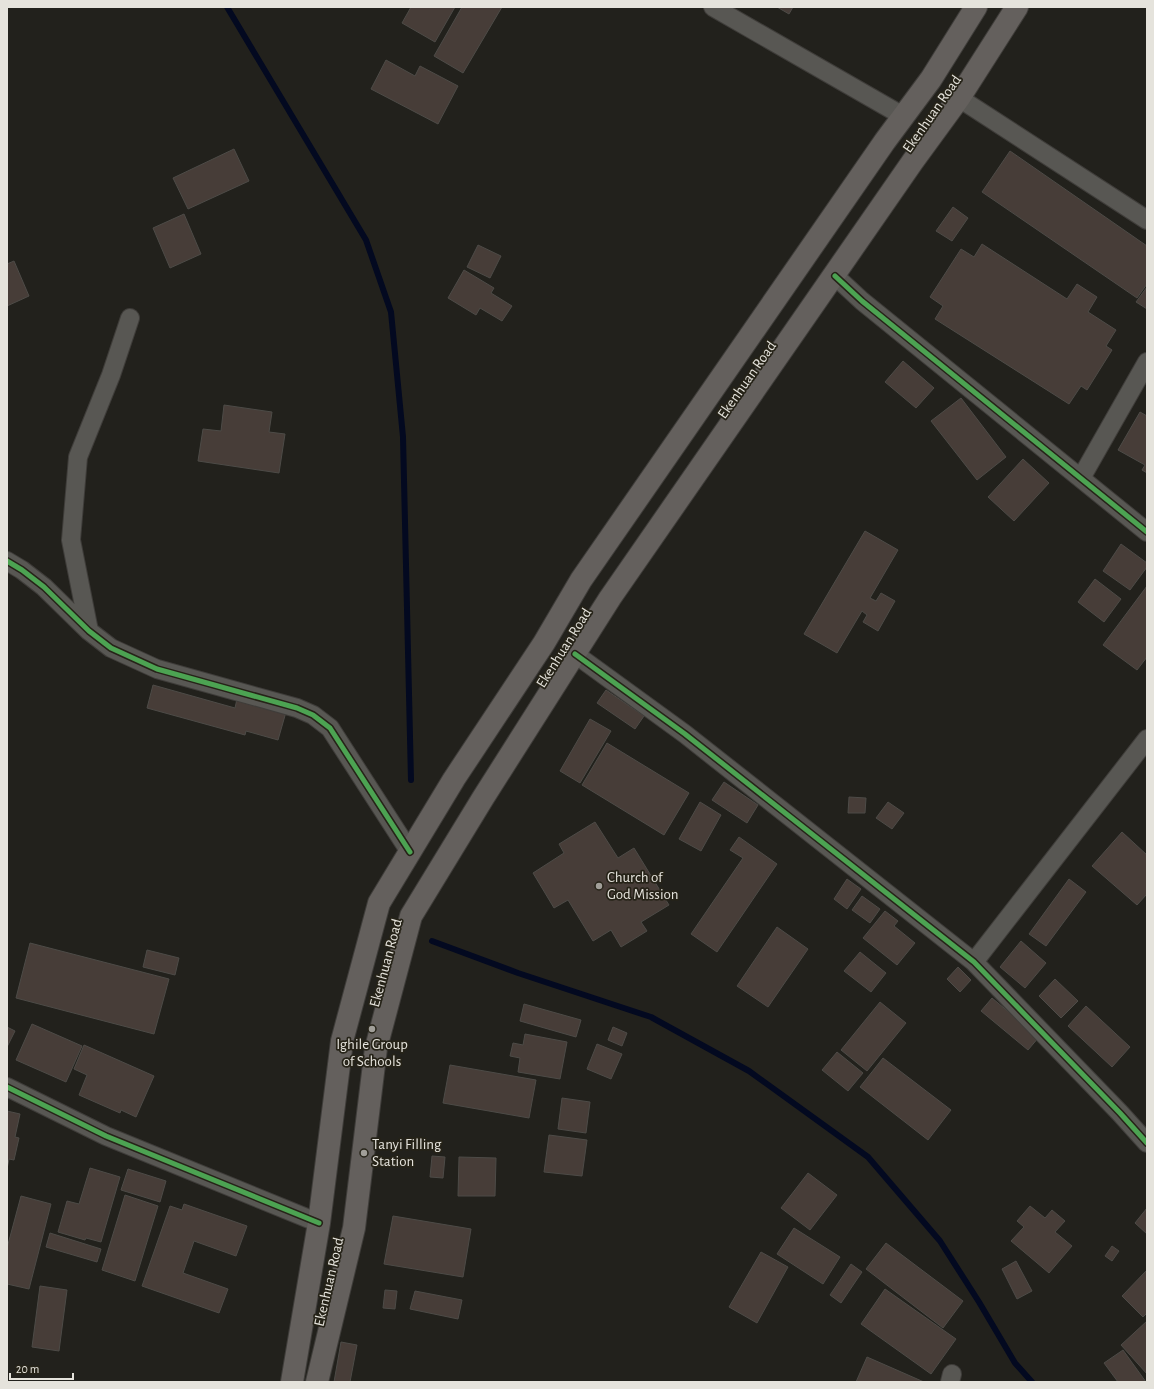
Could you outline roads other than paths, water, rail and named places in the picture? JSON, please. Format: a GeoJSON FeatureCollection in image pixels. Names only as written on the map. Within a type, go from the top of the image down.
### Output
{"type":"FeatureCollection","features":[{"type":"Feature","properties":{"kind":"main road","name":"Ekenhuan Road"},"geometry":{"type":"LineString","coordinates":[[292,1382],[319,1223],[342,1041],[379,903],[454,779],[544,643],[581,580],[640,493],[931,78],[976,7]]}},
{"type":"Feature","properties":{"kind":"main road","name":"Ekenhuan Road"},"geometry":{"type":"LineString","coordinates":[[317,1382],[354,1228],[376,1048],[411,916],[483,798],[610,598],[835,276],[913,161],[959,98],[1016,7]]}},
{"type":"Feature","properties":{"kind":"street"},"geometry":{"type":"LineString","coordinates":[[713,7],[903,116]]}},
{"type":"Feature","properties":{"kind":"street"},"geometry":{"type":"LineString","coordinates":[[959,98],[1147,220]]}},
{"type":"Feature","properties":{"kind":"street"},"geometry":{"type":"LineString","coordinates":[[835,276],[862,301],[1147,532]]}},
{"type":"Feature","properties":{"kind":"street"},"geometry":{"type":"LineString","coordinates":[[89,631],[72,540],[78,457],[111,375],[130,318]]}},
{"type":"Feature","properties":{"kind":"street"},"geometry":{"type":"LineString","coordinates":[[1080,478],[1147,362]]}},
{"type":"Feature","properties":{"kind":"street"},"geometry":{"type":"LineString","coordinates":[[7,561],[22,570],[44,587],[89,631],[111,648],[157,669],[297,708],[313,716],[330,728],[410,852]]}},
{"type":"Feature","properties":{"kind":"street"},"geometry":{"type":"LineString","coordinates":[[575,654],[685,734],[974,962],[1120,1113],[1147,1143]]}},
{"type":"Feature","properties":{"kind":"street"},"geometry":{"type":"LineString","coordinates":[[974,962],[1147,739]]}},
{"type":"Feature","properties":{"kind":"street"},"geometry":{"type":"LineString","coordinates":[[7,1087],[106,1136],[319,1223]]}},
{"type":"Feature","properties":{"kind":"waterway"},"geometry":{"type":"LineString","coordinates":[[227,7],[366,240],[391,312],[403,437],[411,780]]}},
{"type":"Feature","properties":{"kind":"waterway"},"geometry":{"type":"LineString","coordinates":[[432,941],[518,973],[651,1017],[749,1071],[868,1157],[940,1241],[979,1302],[1015,1363],[1032,1382]]}},
{"type":"Feature","properties":{"kind":"place","name":"Church of God Mission"},"geometry":{"type":"Point","coordinates":[599,886]}},
{"type":"Feature","properties":{"kind":"place","name":"Ighile Group of Schools"},"geometry":{"type":"Point","coordinates":[372,1029]}},
{"type":"Feature","properties":{"kind":"place","name":"Tanyi Filling Station"},"geometry":{"type":"Point","coordinates":[364,1153]}}]}
